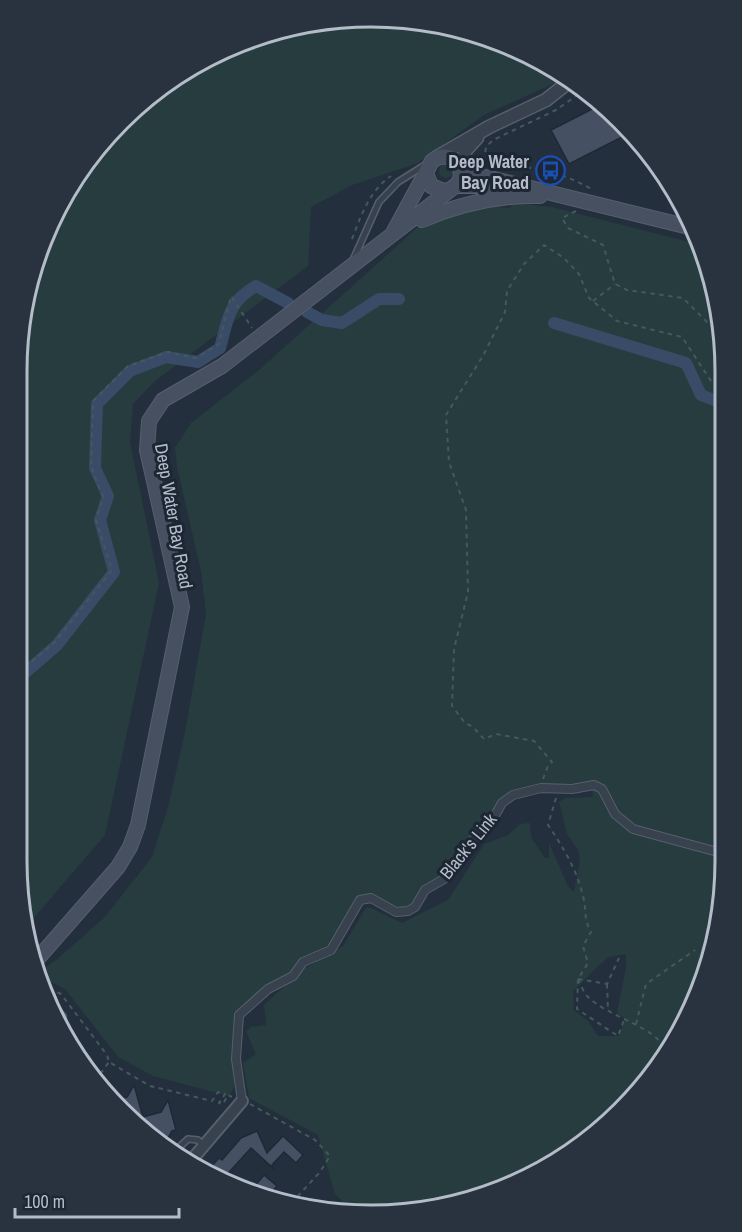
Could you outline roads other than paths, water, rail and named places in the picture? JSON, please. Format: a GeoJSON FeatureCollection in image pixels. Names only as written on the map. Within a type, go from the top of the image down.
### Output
{"type":"FeatureCollection","features":[{"type":"Feature","properties":{"kind":"main road"},"geometry":{"type":"LineString","coordinates":[[519,186],[453,188],[444,191],[434,188],[432,164],[451,157],[461,169],[519,186],[683,225]]}},
{"type":"Feature","properties":{"kind":"main road","name":"Deep Water Bay Road"},"geometry":{"type":"LineString","coordinates":[[392,236],[432,164]]}},
{"type":"Feature","properties":{"kind":"main road"},"geometry":{"type":"LineString","coordinates":[[453,188],[461,169]]}},
{"type":"Feature","properties":{"kind":"main road","name":"Deep Water Bay Road"},"geometry":{"type":"LineString","coordinates":[[40,955],[118,867],[130,847],[138,825],[182,607],[147,450],[146,432],[151,415],[168,396],[222,366],[453,188]]}},
{"type":"Feature","properties":{"kind":"main road"},"geometry":{"type":"LineString","coordinates":[[392,236],[445,210],[471,203],[526,196],[570,197]]}},
{"type":"Feature","properties":{"kind":"street","name":"Deep Water Bay Road"},"geometry":{"type":"LineString","coordinates":[[432,164],[489,127],[546,100],[564,86]]}},
{"type":"Feature","properties":{"kind":"street","name":"Deep Water Bay Road"},"geometry":{"type":"LineString","coordinates":[[461,169],[466,150],[489,127]]}},
{"type":"Feature","properties":{"kind":"street","name":"Black's Link"},"geometry":{"type":"LineString","coordinates":[[242,1101],[236,1059],[239,1015],[268,989],[292,976],[303,962],[330,950],[360,900],[371,898],[396,912],[408,911],[415,907],[425,890],[449,876],[478,832],[493,819],[502,803],[513,795],[540,788],[594,785],[602,789],[615,814],[633,830],[715,851]]}},
{"type":"Feature","properties":{"kind":"street"},"geometry":{"type":"LineString","coordinates":[[195,1156],[242,1101]]}},
{"type":"Feature","properties":{"kind":"lane","name":"Deep Water Bay Road"},"geometry":{"type":"LineString","coordinates":[[349,269],[378,202],[398,182],[432,164]]}},
{"type":"Feature","properties":{"kind":"lane"},"geometry":{"type":"LineString","coordinates":[[180,1147],[188,1139],[198,1140],[204,1146]]}},
{"type":"Feature","properties":{"kind":"waterway"},"geometry":{"type":"LineString","coordinates":[[27,671],[57,645],[114,572],[100,520],[108,496],[95,468],[97,404],[130,371],[166,357],[198,362],[220,348],[234,305],[256,286],[288,303]]}},
{"type":"Feature","properties":{"kind":"waterway"},"geometry":{"type":"LineString","coordinates":[[307,312],[322,320],[342,323],[379,299],[399,299]]}},
{"type":"Feature","properties":{"kind":"waterway"},"geometry":{"type":"LineString","coordinates":[[554,323],[686,363],[701,395],[715,400]]}},
{"type":"Feature","properties":{"kind":"place","name":"Deep Water Bay Road"},"geometry":{"type":"Point","coordinates":[550,171]}}]}
